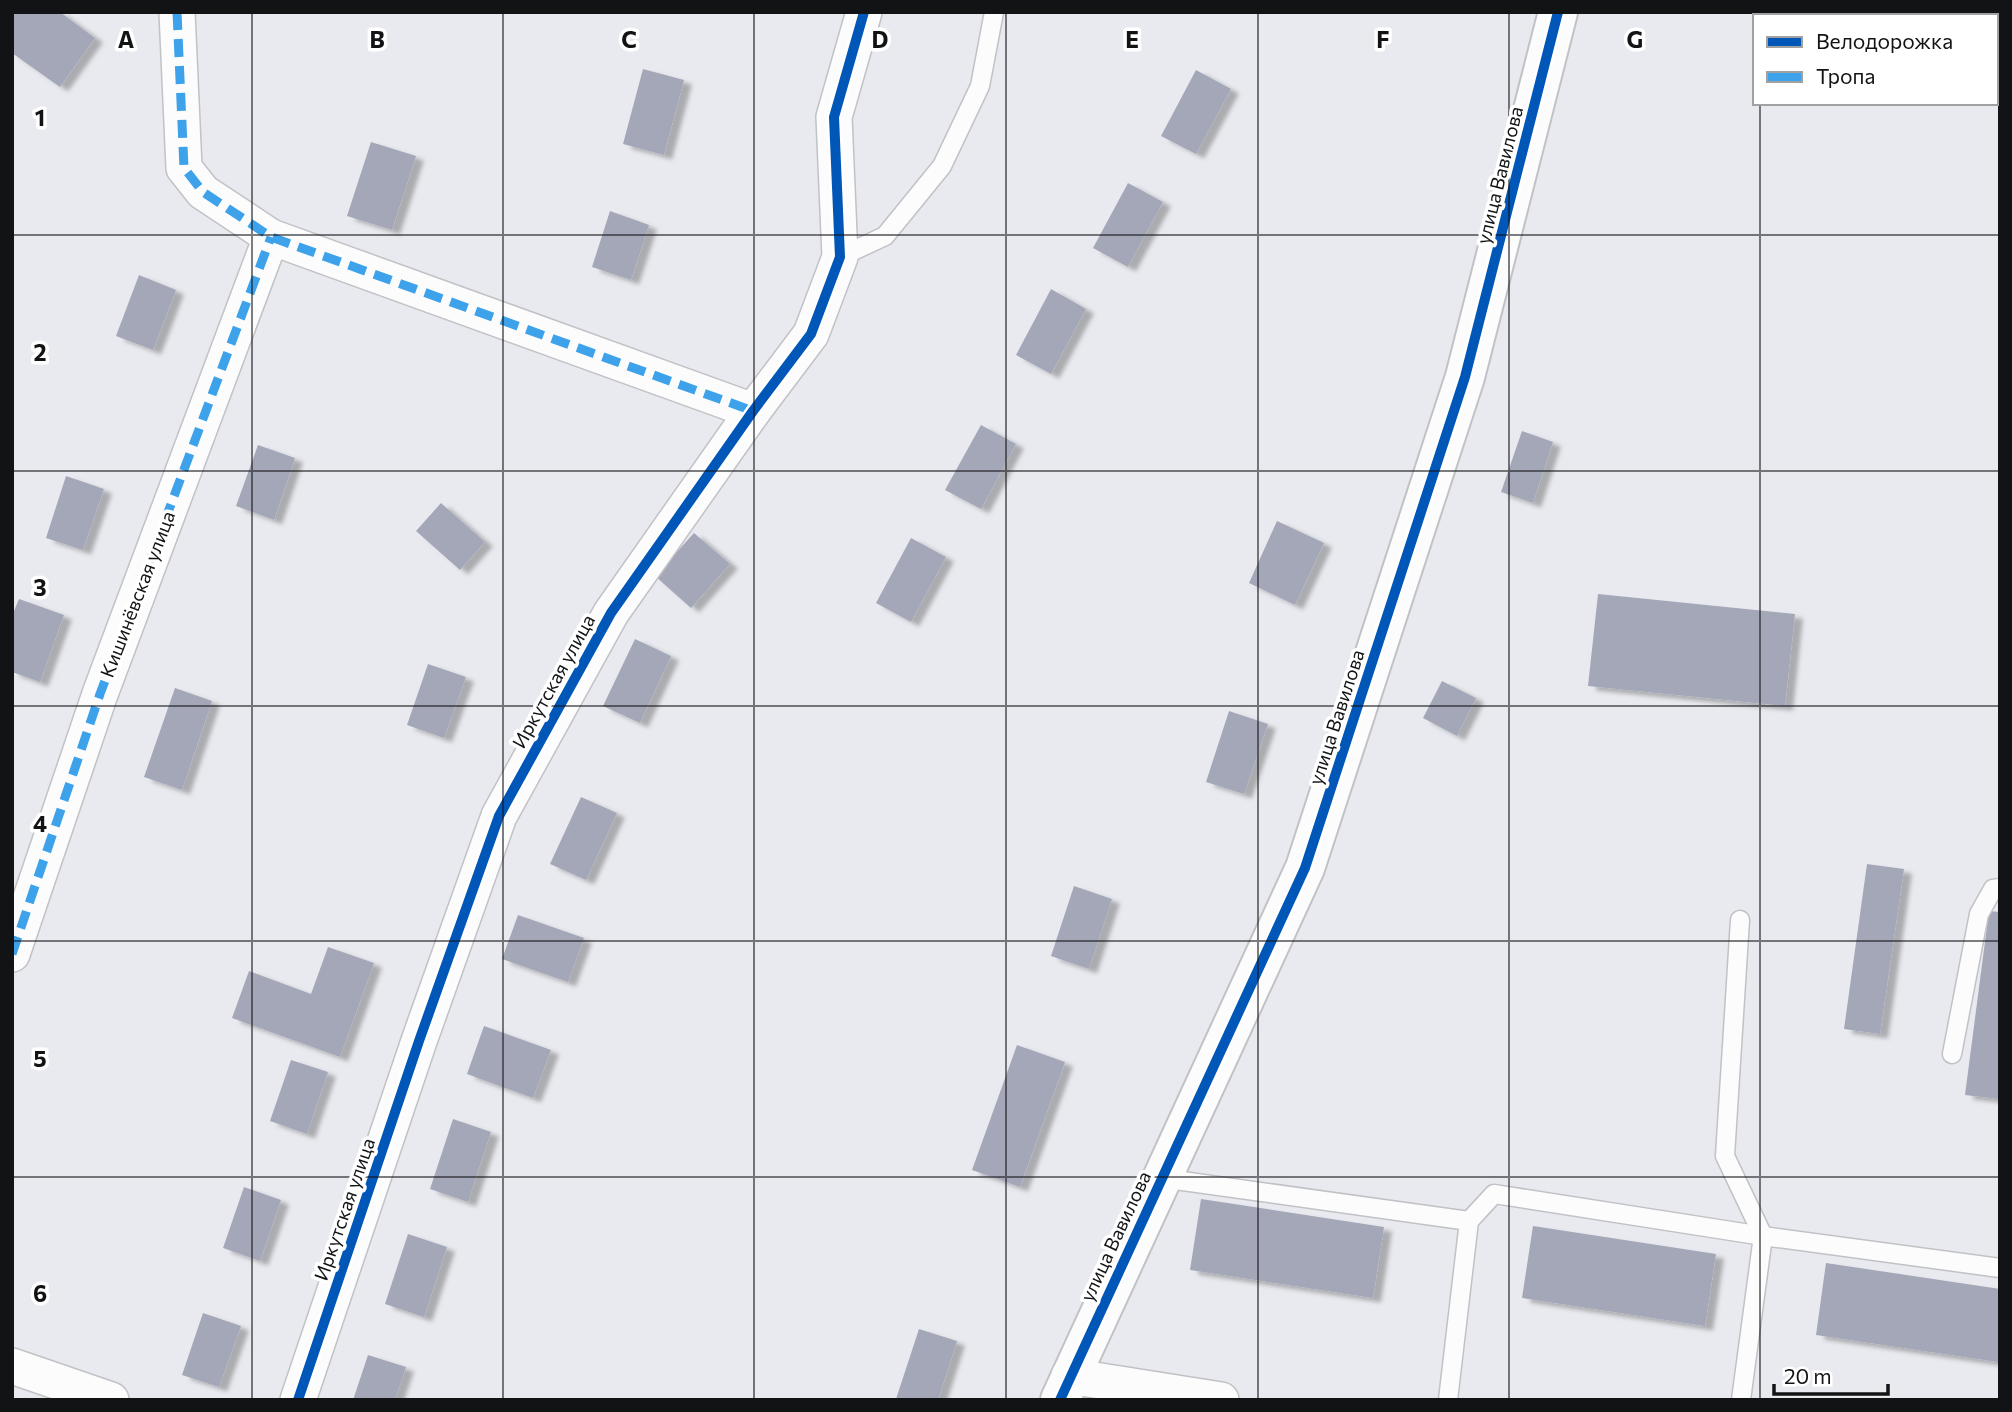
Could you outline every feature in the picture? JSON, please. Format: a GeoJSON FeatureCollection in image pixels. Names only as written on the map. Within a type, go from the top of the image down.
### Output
{"type":"FeatureCollection","features":[{"type":"Feature","properties":{"kind":"street"},"geometry":{"type":"LineString","coordinates":[[177,12],[184,168],[203,192],[271,237],[753,411]]}},
{"type":"Feature","properties":{"kind":"street","name":"Иркутская улица"},"geometry":{"type":"LineString","coordinates":[[298,1400],[419,1041],[499,816],[611,612],[753,411],[811,334],[840,257],[834,117],[864,12]]}},
{"type":"Feature","properties":{"kind":"street","name":"улица Вавилова"},"geometry":{"type":"LineString","coordinates":[[1221,1400],[1064,1388],[1305,868],[1465,377],[1558,12]]}},
{"type":"Feature","properties":{"kind":"street","name":"Кишинёвская улица"},"geometry":{"type":"LineString","coordinates":[[12,954],[100,694],[271,237]]}},
{"type":"Feature","properties":{"kind":"street"},"geometry":{"type":"LineString","coordinates":[[12,1366],[111,1400]]}},
{"type":"Feature","properties":{"kind":"lane"},"geometry":{"type":"LineString","coordinates":[[840,257],[886,236],[942,166],[980,86],[994,12]]}},
{"type":"Feature","properties":{"kind":"lane"},"geometry":{"type":"LineString","coordinates":[[1952,1054],[1979,914],[1993,889],[2000,888]]}},
{"type":"Feature","properties":{"kind":"lane"},"geometry":{"type":"LineString","coordinates":[[1740,920],[1725,1156],[1763,1236],[1741,1400]]}},
{"type":"Feature","properties":{"kind":"lane"},"geometry":{"type":"LineString","coordinates":[[1161,1178],[1469,1221]]}},
{"type":"Feature","properties":{"kind":"lane"},"geometry":{"type":"LineString","coordinates":[[1448,1400],[1469,1221],[1494,1194],[1763,1236],[2000,1268]]}},
{"type":"Feature","properties":{"kind":"building"},"geometry":{"type":"Polygon","coordinates":[[[16,12],[60,12],[95,38],[60,87],[12,53],[12,17],[16,12]]]}},
{"type":"Feature","properties":{"kind":"building"},"geometry":{"type":"Polygon","coordinates":[[[643,69],[684,80],[664,155],[623,144],[643,69]]]}},
{"type":"Feature","properties":{"kind":"building"},"geometry":{"type":"Polygon","coordinates":[[[1196,70],[1231,89],[1196,154],[1161,136],[1196,70]]]}},
{"type":"Feature","properties":{"kind":"building"},"geometry":{"type":"Polygon","coordinates":[[[371,142],[416,156],[392,230],[347,216],[371,142]]]}},
{"type":"Feature","properties":{"kind":"building"},"geometry":{"type":"Polygon","coordinates":[[[1128,183],[1163,202],[1128,267],[1093,248],[1128,183]]]}},
{"type":"Feature","properties":{"kind":"building"},"geometry":{"type":"Polygon","coordinates":[[[610,211],[649,225],[631,280],[592,267],[610,211]]]}},
{"type":"Feature","properties":{"kind":"building"},"geometry":{"type":"Polygon","coordinates":[[[139,275],[176,290],[153,350],[116,336],[139,275]]]}},
{"type":"Feature","properties":{"kind":"building"},"geometry":{"type":"Polygon","coordinates":[[[1051,289],[1086,309],[1051,374],[1016,355],[1051,289]]]}},
{"type":"Feature","properties":{"kind":"building"},"geometry":{"type":"Polygon","coordinates":[[[981,425],[1016,444],[981,509],[945,490],[981,425]]]}},
{"type":"Feature","properties":{"kind":"building"},"geometry":{"type":"Polygon","coordinates":[[[1522,431],[1553,442],[1533,503],[1501,492],[1522,431]]]}},
{"type":"Feature","properties":{"kind":"building"},"geometry":{"type":"Polygon","coordinates":[[[258,445],[295,458],[274,520],[236,506],[258,445]]]}},
{"type":"Feature","properties":{"kind":"building"},"geometry":{"type":"Polygon","coordinates":[[[66,476],[104,489],[83,550],[46,538],[66,476]]]}},
{"type":"Feature","properties":{"kind":"building"},"geometry":{"type":"Polygon","coordinates":[[[441,503],[485,542],[460,570],[416,531],[441,503]]]}},
{"type":"Feature","properties":{"kind":"building"},"geometry":{"type":"Polygon","coordinates":[[[1277,521],[1324,543],[1295,605],[1249,583],[1277,521]]]}},
{"type":"Feature","properties":{"kind":"building"},"geometry":{"type":"Polygon","coordinates":[[[694,533],[730,564],[691,608],[655,576],[694,533]]]}},
{"type":"Feature","properties":{"kind":"building"},"geometry":{"type":"Polygon","coordinates":[[[911,538],[946,557],[911,622],[876,603],[911,538]]]}},
{"type":"Feature","properties":{"kind":"building"},"geometry":{"type":"Polygon","coordinates":[[[1598,594],[1795,614],[1785,706],[1588,686],[1598,594]]]}},
{"type":"Feature","properties":{"kind":"building"},"geometry":{"type":"Polygon","coordinates":[[[19,599],[64,615],[40,682],[12,672],[12,616],[19,599]]]}},
{"type":"Feature","properties":{"kind":"building"},"geometry":{"type":"Polygon","coordinates":[[[635,639],[671,656],[640,723],[603,706],[635,639]]]}},
{"type":"Feature","properties":{"kind":"building"},"geometry":{"type":"Polygon","coordinates":[[[428,664],[466,677],[444,738],[407,725],[428,664]]]}},
{"type":"Feature","properties":{"kind":"building"},"geometry":{"type":"Polygon","coordinates":[[[1442,681],[1476,698],[1457,736],[1423,718],[1442,681]]]}},
{"type":"Feature","properties":{"kind":"building"},"geometry":{"type":"Polygon","coordinates":[[[175,688],[212,701],[182,790],[144,777],[175,688]]]}},
{"type":"Feature","properties":{"kind":"building"},"geometry":{"type":"Polygon","coordinates":[[[1229,711],[1268,724],[1244,794],[1206,782],[1229,711]]]}},
{"type":"Feature","properties":{"kind":"building"},"geometry":{"type":"Polygon","coordinates":[[[581,797],[617,813],[586,880],[550,864],[581,797]]]}},
{"type":"Feature","properties":{"kind":"building"},"geometry":{"type":"Polygon","coordinates":[[[1867,864],[1904,869],[1880,1034],[1844,1029],[1867,864]]]}},
{"type":"Feature","properties":{"kind":"building"},"geometry":{"type":"Polygon","coordinates":[[[1074,886],[1112,899],[1089,969],[1051,956],[1074,886]]]}},
{"type":"Feature","properties":{"kind":"building"},"geometry":{"type":"Polygon","coordinates":[[[1989,911],[2000,912],[2000,1099],[1965,1095],[1989,911]]]}},
{"type":"Feature","properties":{"kind":"building"},"geometry":{"type":"Polygon","coordinates":[[[518,915],[584,938],[568,982],[502,959],[518,915]]]}},
{"type":"Feature","properties":{"kind":"building"},"geometry":{"type":"Polygon","coordinates":[[[328,947],[374,963],[340,1057],[232,1018],[249,971],[311,994],[328,947]]]}},
{"type":"Feature","properties":{"kind":"building"},"geometry":{"type":"Polygon","coordinates":[[[484,1026],[551,1050],[533,1098],[467,1074],[484,1026]]]}},
{"type":"Feature","properties":{"kind":"building"},"geometry":{"type":"Polygon","coordinates":[[[1017,1045],[1065,1062],[1020,1187],[972,1170],[1017,1045]]]}},
{"type":"Feature","properties":{"kind":"building"},"geometry":{"type":"Polygon","coordinates":[[[291,1060],[328,1072],[307,1134],[270,1121],[291,1060]]]}},
{"type":"Feature","properties":{"kind":"building"},"geometry":{"type":"Polygon","coordinates":[[[453,1119],[491,1132],[468,1202],[430,1189],[453,1119]]]}},
{"type":"Feature","properties":{"kind":"building"},"geometry":{"type":"Polygon","coordinates":[[[244,1187],[281,1200],[260,1261],[223,1248],[244,1187]]]}},
{"type":"Feature","properties":{"kind":"building"},"geometry":{"type":"Polygon","coordinates":[[[1201,1199],[1384,1227],[1373,1298],[1190,1270],[1201,1199]]]}},
{"type":"Feature","properties":{"kind":"building"},"geometry":{"type":"Polygon","coordinates":[[[1533,1226],[1716,1254],[1705,1326],[1522,1298],[1533,1226]]]}},
{"type":"Feature","properties":{"kind":"building"},"geometry":{"type":"Polygon","coordinates":[[[408,1234],[447,1247],[424,1317],[385,1304],[408,1234]]]}},
{"type":"Feature","properties":{"kind":"building"},"geometry":{"type":"Polygon","coordinates":[[[1826,1263],[2000,1289],[1998,1362],[1816,1335],[1826,1263]]]}},
{"type":"Feature","properties":{"kind":"building"},"geometry":{"type":"Polygon","coordinates":[[[203,1313],[241,1326],[219,1387],[182,1375],[203,1313]]]}},
{"type":"Feature","properties":{"kind":"building"},"geometry":{"type":"Polygon","coordinates":[[[919,1329],[957,1341],[938,1400],[898,1400],[896,1399],[919,1329]]]}},
{"type":"Feature","properties":{"kind":"building"},"geometry":{"type":"Polygon","coordinates":[[[368,1355],[406,1367],[395,1400],[353,1400],[368,1355]]]}},
{"type":"Feature","properties":{"kind":"marked path"},"geometry":{"type":"LineString","coordinates":[[177,12],[184,168],[203,192],[271,237],[753,411]]}},
{"type":"Feature","properties":{"kind":"marked path"},"geometry":{"type":"LineString","coordinates":[[12,954],[100,694],[271,237]]}},
{"type":"Feature","properties":{"kind":"cycle path"},"geometry":{"type":"LineString","coordinates":[[298,1400],[419,1041],[499,816],[611,613],[753,411],[811,334],[840,257],[834,117],[864,12]]}},
{"type":"Feature","properties":{"kind":"cycle path"},"geometry":{"type":"LineString","coordinates":[[1060,1400],[1305,868],[1465,377],[1558,12]]}}]}
